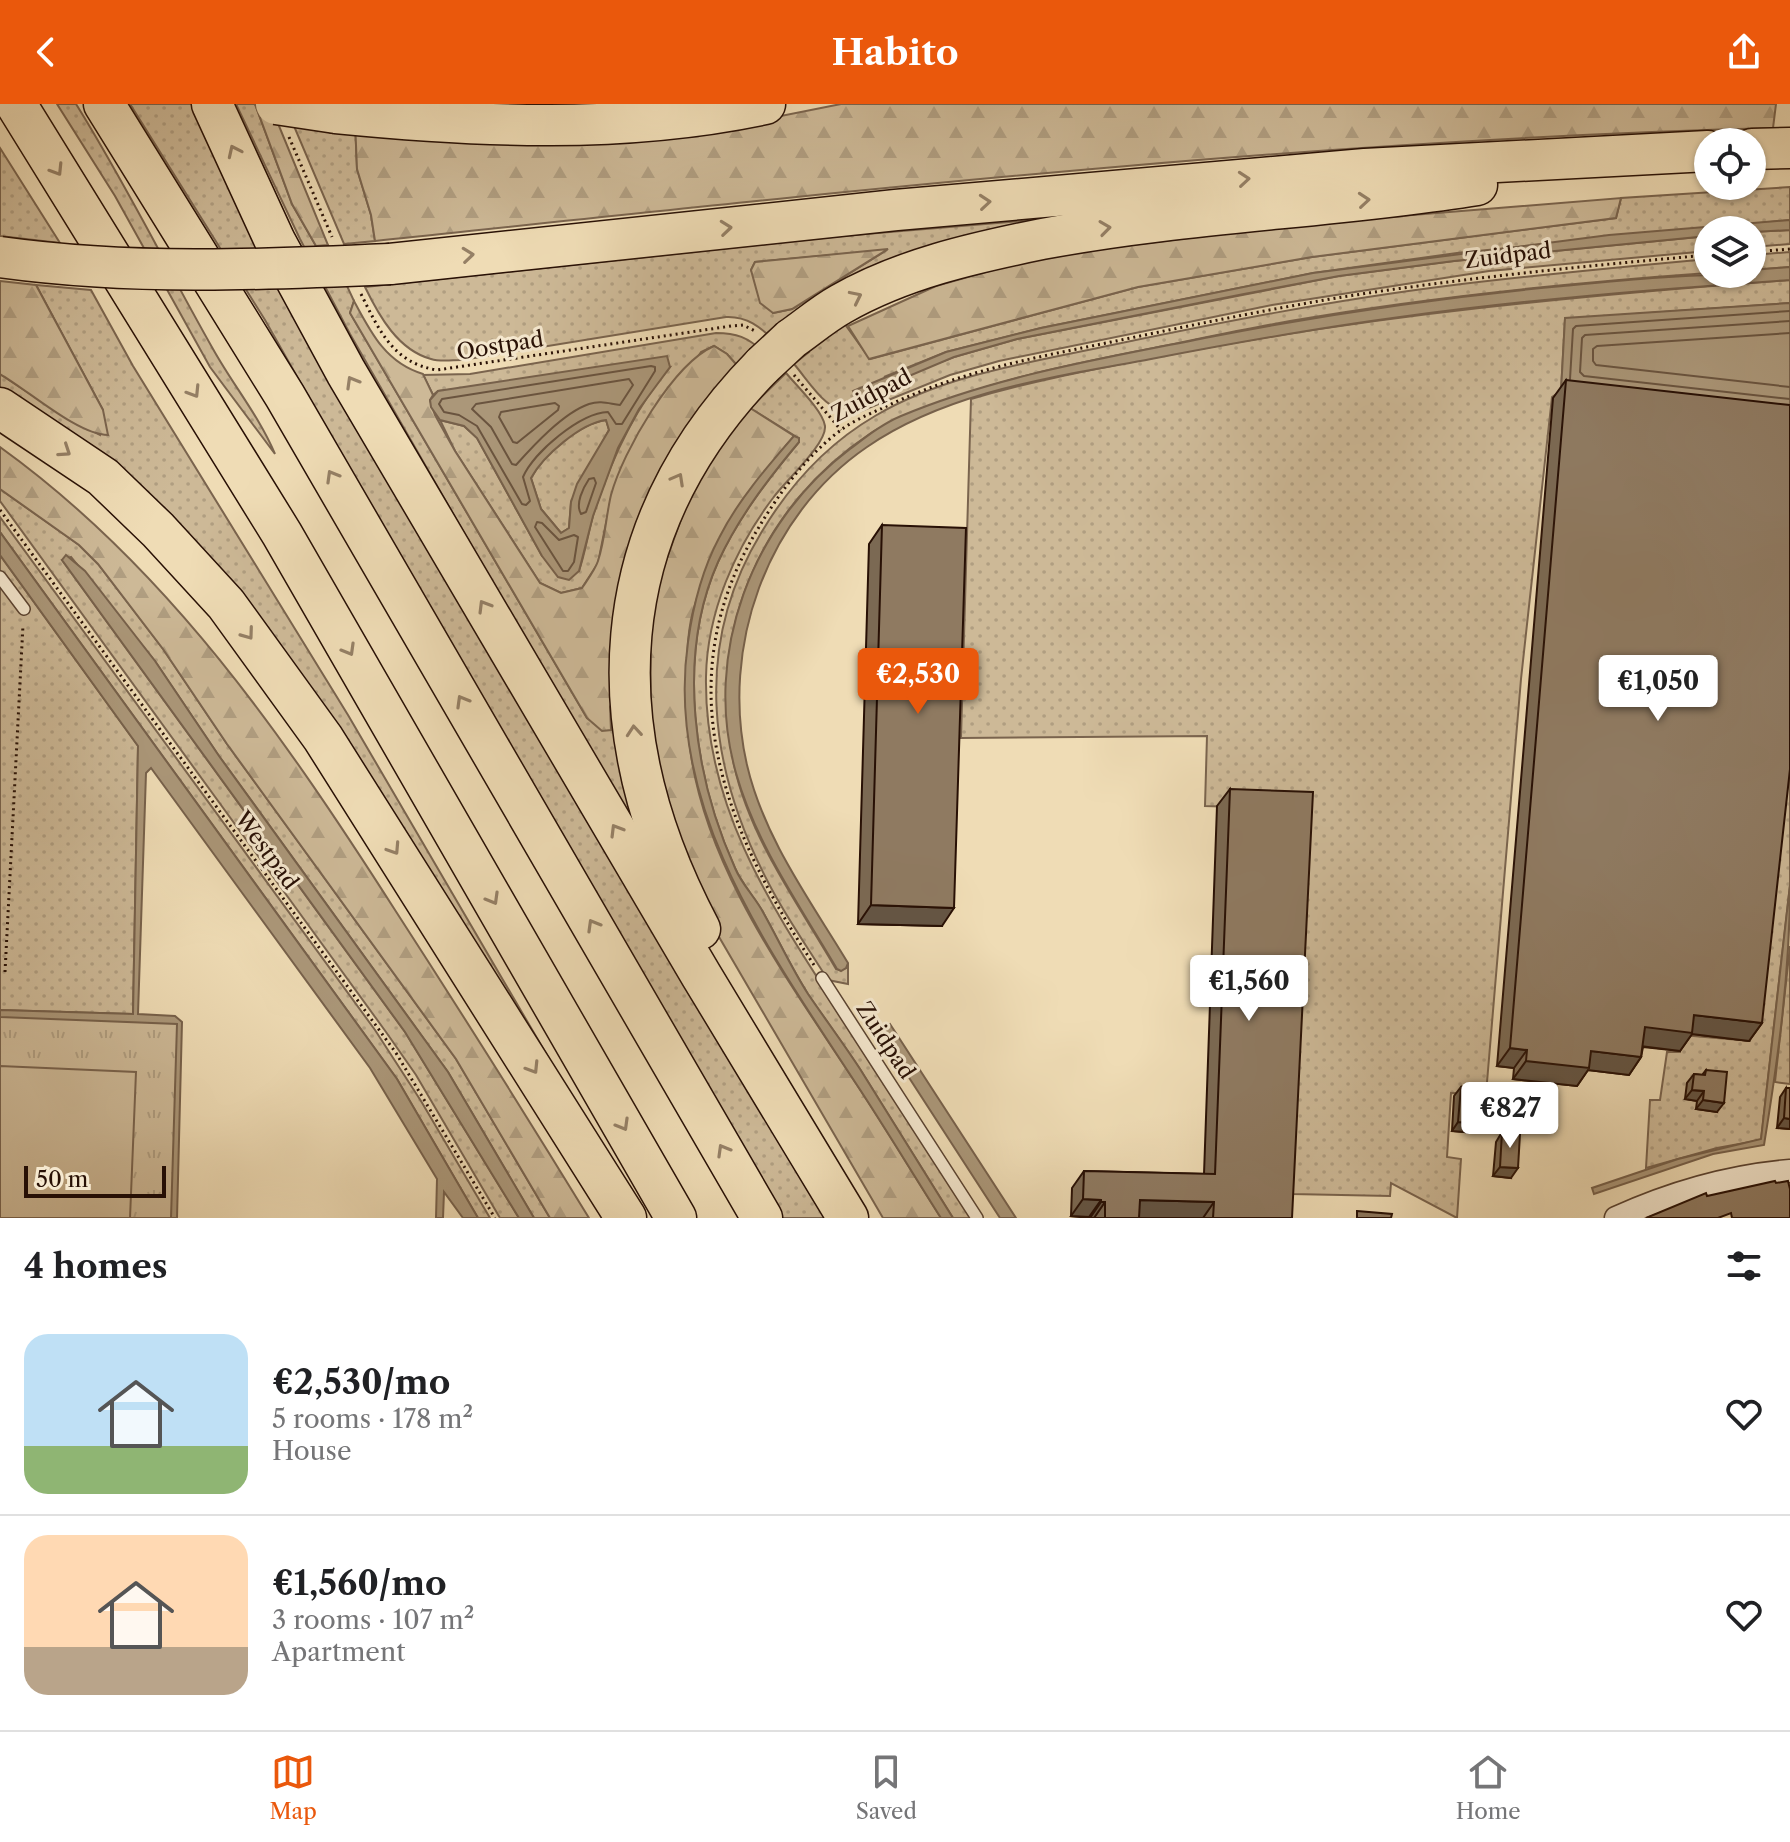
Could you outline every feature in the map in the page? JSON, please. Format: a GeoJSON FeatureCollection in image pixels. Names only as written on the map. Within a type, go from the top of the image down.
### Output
{"type":"FeatureCollection","features":[{"type":"Feature","properties":{"kind":"highway"},"geometry":{"type":"LineString","coordinates":[[16,104],[282,534],[676,1218]]}},
{"type":"Feature","properties":{"kind":"highway"},"geometry":{"type":"LineString","coordinates":[[104,104],[285,396],[762,1218]]}},
{"type":"Feature","properties":{"kind":"highway"},"geometry":{"type":"LineString","coordinates":[[212,104],[275,241],[346,372],[848,1218]]}},
{"type":"Feature","properties":{"kind":"highway"},"geometry":{"type":"LineString","coordinates":[[282,117],[336,113],[425,122],[542,125],[668,119],[765,104]]}},
{"type":"Feature","properties":{"kind":"highway"},"geometry":{"type":"LineString","coordinates":[[1766,149],[1790,148]]}},
{"type":"Feature","properties":{"kind":"highway"},"geometry":{"type":"LineString","coordinates":[[0,257],[57,265],[132,269],[247,271],[390,264],[896,210],[1318,173],[1694,151]]}},
{"type":"Feature","properties":{"kind":"highway"},"geometry":{"type":"LineString","coordinates":[[771,1089],[737,1000],[691,913],[653,822],[637,761],[631,684],[630,639],[642,571],[656,525],[705,431],[732,397],[776,353],[840,305],[891,280],[954,258],[1096,229],[1223,213],[1415,195],[1694,152]]}},
{"type":"Feature","properties":{"kind":"highway"},"geometry":{"type":"LineString","coordinates":[[0,408],[103,477],[158,530],[226,604],[323,738],[626,1218]]}},
{"type":"Feature","properties":{"kind":"street"},"geometry":{"type":"LineString","coordinates":[[1616,1218],[1653,1201],[1696,1188],[1790,1171]]}},
{"type":"Feature","properties":{"kind":"lane"},"geometry":{"type":"LineString","coordinates":[[0,577],[24,609]]}},
{"type":"Feature","properties":{"kind":"lane","name":"Zuidpad"},"geometry":{"type":"LineString","coordinates":[[822,978],[977,1218]]}},
{"type":"Feature","properties":{"kind":"path"},"geometry":{"type":"LineString","coordinates":[[282,117],[336,244]]}},
{"type":"Feature","properties":{"kind":"path"},"geometry":{"type":"LineString","coordinates":[[1766,251],[1790,249]]}},
{"type":"Feature","properties":{"kind":"path","name":"Zuidpad"},"geometry":{"type":"LineString","coordinates":[[822,978],[760,876],[733,813],[718,761],[711,664],[722,607],[748,544],[787,484],[841,430],[914,393],[952,379],[994,366],[1152,333],[1402,288],[1694,256]]}},
{"type":"Feature","properties":{"kind":"path","name":"Oostpad"},"geometry":{"type":"LineString","coordinates":[[356,283],[375,323],[396,350],[419,367],[437,370],[731,326],[751,328],[776,353]]}},
{"type":"Feature","properties":{"kind":"path"},"geometry":{"type":"LineString","coordinates":[[776,353],[841,430]]}},
{"type":"Feature","properties":{"kind":"path","name":"Westpad"},"geometry":{"type":"LineString","coordinates":[[0,510],[396,1053],[495,1218]]}},
{"type":"Feature","properties":{"kind":"path"},"geometry":{"type":"LineString","coordinates":[[5,972],[24,609]]}},
{"type":"Feature","properties":{"kind":"green space"},"geometry":{"type":"Polygon","coordinates":[[[57,104],[76,104],[275,454],[210,367],[115,196],[57,104]]]}},
{"type":"Feature","properties":{"kind":"green space"},"geometry":{"type":"Polygon","coordinates":[[[130,104],[197,104],[827,1218],[780,1218],[523,776],[265,320],[130,104]]]}},
{"type":"Feature","properties":{"kind":"green space"},"geometry":{"type":"Polygon","coordinates":[[[236,104],[255,104],[292,204],[316,246],[328,245],[354,301],[350,313],[587,718],[611,729],[610,707],[620,681],[659,873],[350,334],[300,239],[236,104]]]}},
{"type":"Feature","properties":{"kind":"green space"},"geometry":{"type":"Polygon","coordinates":[[[255,104],[270,104],[328,245],[316,246],[292,204],[255,104]]]}},
{"type":"Feature","properties":{"kind":"green space"},"geometry":{"type":"Polygon","coordinates":[[[841,104],[1776,104],[1773,128],[1694,128],[1694,131],[1248,156],[898,187],[375,241],[371,215],[357,169],[355,121],[730,126],[841,104]]]}},
{"type":"Feature","properties":{"kind":"green space"},"geometry":{"type":"Polygon","coordinates":[[[288,112],[355,121],[357,169],[371,215],[375,241],[344,244],[288,112]]]}},
{"type":"Feature","properties":{"kind":"green space"},"geometry":{"type":"Polygon","coordinates":[[[0,148],[60,243],[0,236],[0,148]]]}},
{"type":"Feature","properties":{"kind":"green space"},"geometry":{"type":"Polygon","coordinates":[[[1790,187],[1790,220],[1766,222],[1766,216],[1694,216],[1694,230],[1457,253],[1313,273],[1041,328],[946,352],[884,377],[906,375],[1017,339],[1339,276],[1454,261],[1694,237],[1694,252],[1489,271],[1272,305],[999,361],[950,375],[854,414],[836,409],[828,403],[794,364],[809,352],[807,348],[844,323],[870,359],[1138,287],[1312,257],[1616,218],[1621,198],[1694,193],[1694,200],[1766,200],[1766,189],[1790,187]]]}},
{"type":"Feature","properties":{"kind":"green space"},"geometry":{"type":"Polygon","coordinates":[[[1621,198],[1616,218],[1312,257],[1138,287],[869,359],[848,326],[936,286],[1014,264],[1099,249],[1302,224],[1621,198]]]}},
{"type":"Feature","properties":{"kind":"green space"},"geometry":{"type":"Polygon","coordinates":[[[1129,212],[775,341],[753,323],[726,317],[462,360],[438,360],[419,355],[399,340],[383,320],[365,287],[842,236],[1129,212]],[[887,250],[755,262],[751,270],[773,313],[792,309],[887,250]]]}},
{"type":"Feature","properties":{"kind":"green space"},"geometry":{"type":"Polygon","coordinates":[[[1790,230],[1790,244],[1766,246],[1766,231],[1790,230]]]}},
{"type":"Feature","properties":{"kind":"green space"},"geometry":{"type":"Polygon","coordinates":[[[888,249],[792,309],[773,313],[760,303],[751,270],[755,262],[888,249]]]}},
{"type":"Feature","properties":{"kind":"green space"},"geometry":{"type":"Polygon","coordinates":[[[1790,252],[1790,267],[1766,269],[1766,254],[1790,252]]]}},
{"type":"Feature","properties":{"kind":"green space"},"geometry":{"type":"Polygon","coordinates":[[[1694,260],[1694,274],[1551,286],[1342,312],[1054,369],[999,383],[894,421],[871,433],[832,463],[799,497],[771,536],[750,578],[735,622],[728,669],[727,716],[734,765],[751,819],[836,969],[846,968],[848,963],[848,984],[828,980],[769,884],[749,841],[722,753],[717,708],[717,664],[725,620],[739,576],[761,533],[810,467],[841,439],[875,416],[931,390],[990,371],[1279,312],[1404,292],[1694,260]]]}},
{"type":"Feature","properties":{"kind":"green space"},"geometry":{"type":"Polygon","coordinates":[[[1790,280],[1790,303],[1565,319],[1561,391],[1552,397],[1521,679],[1486,1094],[1451,1093],[1447,1157],[1461,1159],[1457,1218],[1391,1183],[1390,1196],[1292,1194],[1304,809],[1205,806],[1207,736],[961,738],[971,399],[1104,367],[1335,327],[1638,292],[1694,288],[1766,288],[1766,282],[1790,280]]]}},
{"type":"Feature","properties":{"kind":"green space"},"geometry":{"type":"Polygon","coordinates":[[[0,281],[36,285],[103,410],[108,435],[82,428],[0,374],[0,281]]]}},
{"type":"Feature","properties":{"kind":"green space"},"geometry":{"type":"Polygon","coordinates":[[[36,285],[91,290],[133,366],[348,715],[637,1209],[344,748],[0,390],[0,374],[62,415],[100,435],[103,410],[36,285]]]}},
{"type":"Feature","properties":{"kind":"green space"},"geometry":{"type":"Polygon","coordinates":[[[354,301],[389,355],[423,374],[433,395],[430,400],[435,415],[455,451],[540,583],[561,593],[582,588],[595,568],[617,477],[638,433],[667,389],[698,356],[714,346],[727,354],[742,371],[718,397],[610,707],[611,730],[602,731],[587,718],[350,313],[354,301]]]}},
{"type":"Feature","properties":{"kind":"green space"},"geometry":{"type":"Polygon","coordinates":[[[716,333],[741,337],[763,352],[742,371],[727,354],[714,346],[701,352],[612,493],[598,563],[582,588],[561,593],[540,583],[455,451],[440,420],[464,426],[477,438],[542,556],[579,571],[593,516],[615,456],[645,401],[670,367],[438,391],[433,395],[423,375],[470,374],[716,333]]]}},
{"type":"Feature","properties":{"kind":"green space"},"geometry":{"type":"Polygon","coordinates":[[[786,373],[819,413],[825,426],[824,434],[759,517],[735,560],[718,605],[706,677],[709,725],[717,772],[748,858],[769,899],[971,1218],[953,1218],[860,1069],[802,984],[761,908],[735,868],[709,795],[695,716],[697,637],[705,598],[718,562],[744,514],[799,442],[798,438],[750,408],[786,373]]]}},
{"type":"Feature","properties":{"kind":"green space"},"geometry":{"type":"Polygon","coordinates":[[[750,408],[794,436],[736,513],[704,577],[693,612],[688,645],[687,691],[689,739],[697,786],[711,832],[752,921],[941,1218],[883,1218],[701,906],[650,743],[651,602],[699,470],[750,408]]]}},
{"type":"Feature","properties":{"kind":"green space"},"geometry":{"type":"Polygon","coordinates":[[[606,420],[609,430],[571,502],[569,528],[561,533],[541,509],[531,478],[544,459],[563,442],[585,427],[606,420]]]}},
{"type":"Feature","properties":{"kind":"green space"},"geometry":{"type":"Polygon","coordinates":[[[0,447],[61,495],[117,546],[170,601],[266,720],[353,846],[589,1218],[550,1218],[456,1059],[227,744],[163,649],[98,564],[79,545],[0,489],[0,447]]]}},
{"type":"Feature","properties":{"kind":"green space"},"geometry":{"type":"Polygon","coordinates":[[[0,489],[79,545],[98,564],[163,649],[227,744],[456,1059],[550,1218],[534,1218],[448,1072],[219,756],[155,661],[71,557],[62,560],[405,1032],[519,1218],[500,1218],[416,1075],[0,501],[0,489]]]}},
{"type":"Feature","properties":{"kind":"green space"},"geometry":{"type":"Polygon","coordinates":[[[0,517],[375,1030],[490,1218],[478,1218],[397,1079],[0,532],[0,517]]]}},
{"type":"Feature","properties":{"kind":"green space"},"geometry":{"type":"Polygon","coordinates":[[[0,555],[138,746],[133,1014],[0,1010],[0,555]]]}},
{"type":"Feature","properties":{"kind":"green space"},"geometry":{"type":"Polygon","coordinates":[[[1790,683],[1790,885],[1761,1140],[1717,1148],[1646,1168],[1650,1100],[1660,1100],[1667,1052],[1680,1052],[1682,1035],[1750,1041],[1790,683]]]}},
{"type":"Feature","properties":{"kind":"green space"},"geometry":{"type":"Polygon","coordinates":[[[1790,946],[1790,1084],[1775,1082],[1790,946]]]}},
{"type":"Feature","properties":{"kind":"green space"},"geometry":{"type":"Polygon","coordinates":[[[0,1014],[179,1022],[174,1218],[0,1218],[0,1014]]]}},
{"type":"Feature","properties":{"kind":"green space"},"geometry":{"type":"Polygon","coordinates":[[[0,1066],[136,1072],[130,1218],[0,1218],[0,1066]]]}},
{"type":"Feature","properties":{"kind":"water"},"geometry":{"type":"Polygon","coordinates":[[[1790,220],[1790,230],[1766,231],[1766,222],[1790,220]]]}},
{"type":"Feature","properties":{"kind":"water"},"geometry":{"type":"Polygon","coordinates":[[[1694,228],[1694,237],[1454,261],[1339,276],[1017,339],[954,357],[857,398],[853,391],[946,352],[1041,328],[1313,273],[1609,235],[1694,228]]]}},
{"type":"Feature","properties":{"kind":"water"},"geometry":{"type":"Polygon","coordinates":[[[1790,267],[1790,280],[1766,282],[1766,269],[1790,267]]]}},
{"type":"Feature","properties":{"kind":"water"},"geometry":{"type":"Polygon","coordinates":[[[1694,276],[1694,287],[1595,295],[1369,321],[1040,380],[967,399],[932,412],[867,447],[832,476],[802,509],[778,547],[759,588],[746,631],[740,676],[740,721],[747,765],[776,843],[848,963],[841,971],[837,969],[780,874],[755,825],[736,773],[727,728],[726,683],[731,638],[744,594],[762,553],[786,514],[816,479],[850,449],[887,423],[938,402],[976,389],[1092,360],[1386,307],[1474,295],[1694,276]]]}},
{"type":"Feature","properties":{"kind":"water"},"geometry":{"type":"Polygon","coordinates":[[[1790,303],[1790,417],[1561,391],[1565,318],[1790,303]]]}},
{"type":"Feature","properties":{"kind":"water"},"geometry":{"type":"Polygon","coordinates":[[[667,356],[670,367],[639,409],[618,448],[593,516],[579,571],[569,580],[558,577],[542,556],[477,438],[464,426],[440,420],[430,400],[438,391],[667,356]],[[606,420],[585,427],[553,451],[531,478],[541,509],[561,533],[569,528],[571,502],[577,484],[609,430],[606,420]]]}},
{"type":"Feature","properties":{"kind":"water"},"geometry":{"type":"Polygon","coordinates":[[[794,436],[799,438],[799,442],[744,514],[718,562],[705,598],[697,637],[694,676],[695,716],[701,756],[709,795],[738,874],[761,908],[808,994],[860,1069],[953,1218],[941,1218],[759,931],[731,877],[708,821],[692,763],[685,704],[688,642],[703,575],[735,510],[794,436]]]}},
{"type":"Feature","properties":{"kind":"water"},"geometry":{"type":"Polygon","coordinates":[[[0,532],[397,1079],[478,1218],[463,1218],[444,1192],[443,1218],[436,1218],[437,1179],[370,1068],[151,768],[146,773],[138,1014],[175,1016],[182,1022],[177,1218],[171,1218],[177,1024],[0,1017],[0,1010],[133,1014],[138,746],[0,555],[0,532]]]}},
{"type":"Feature","properties":{"kind":"water"},"geometry":{"type":"Polygon","coordinates":[[[66,555],[85,571],[155,661],[219,756],[448,1072],[534,1218],[519,1218],[405,1032],[62,560],[66,555]]]}},
{"type":"Feature","properties":{"kind":"water"},"geometry":{"type":"Polygon","coordinates":[[[1790,885],[1782,1016],[1764,1145],[1713,1154],[1594,1194],[1592,1188],[1678,1159],[1761,1139],[1790,885]]]}},
{"type":"Feature","properties":{"kind":"water"},"geometry":{"type":"Polygon","coordinates":[[[890,1024],[1016,1218],[1000,1218],[884,1039],[883,1026],[890,1024]]]}},
{"type":"Feature","properties":{"kind":"building"},"geometry":{"type":"Polygon","coordinates":[[[1566,380],[1790,405],[1790,769],[1762,1023],[1694,1015],[1692,1033],[1645,1027],[1641,1057],[1591,1051],[1589,1068],[1526,1061],[1527,1050],[1510,1048],[1566,380]]]}},
{"type":"Feature","properties":{"kind":"building"},"geometry":{"type":"Polygon","coordinates":[[[882,525],[966,528],[954,908],[871,905],[882,525]]]}},
{"type":"Feature","properties":{"kind":"building"},"geometry":{"type":"Polygon","coordinates":[[[1230,789],[1313,792],[1292,1218],[1213,1218],[1214,1202],[1140,1200],[1139,1218],[1105,1218],[1105,1202],[1083,1199],[1084,1171],[1215,1174],[1230,789]]]}},
{"type":"Feature","properties":{"kind":"building"},"geometry":{"type":"Polygon","coordinates":[[[1706,1070],[1727,1072],[1724,1103],[1703,1100],[1704,1091],[1692,1090],[1694,1074],[1705,1075],[1706,1070]]]}},
{"type":"Feature","properties":{"kind":"building"},"geometry":{"type":"Polygon","coordinates":[[[1461,1087],[1484,1089],[1482,1123],[1458,1122],[1461,1087]]]}},
{"type":"Feature","properties":{"kind":"building"},"geometry":{"type":"Polygon","coordinates":[[[1786,1088],[1790,1088],[1790,1119],[1784,1118],[1786,1088]]]}},
{"type":"Feature","properties":{"kind":"building"},"geometry":{"type":"Polygon","coordinates":[[[1524,1100],[1547,1102],[1545,1121],[1522,1119],[1524,1100]]]}},
{"type":"Feature","properties":{"kind":"building"},"geometry":{"type":"Polygon","coordinates":[[[1502,1132],[1520,1134],[1518,1168],[1500,1167],[1502,1132]]]}},
{"type":"Feature","properties":{"kind":"building"},"geometry":{"type":"Polygon","coordinates":[[[1788,1181],[1790,1218],[1732,1218],[1731,1213],[1718,1218],[1646,1218],[1706,1193],[1707,1196],[1788,1181]]]}},
{"type":"Feature","properties":{"kind":"building"},"geometry":{"type":"Polygon","coordinates":[[[1357,1211],[1392,1214],[1391,1218],[1357,1218],[1357,1211]]]}}]}
